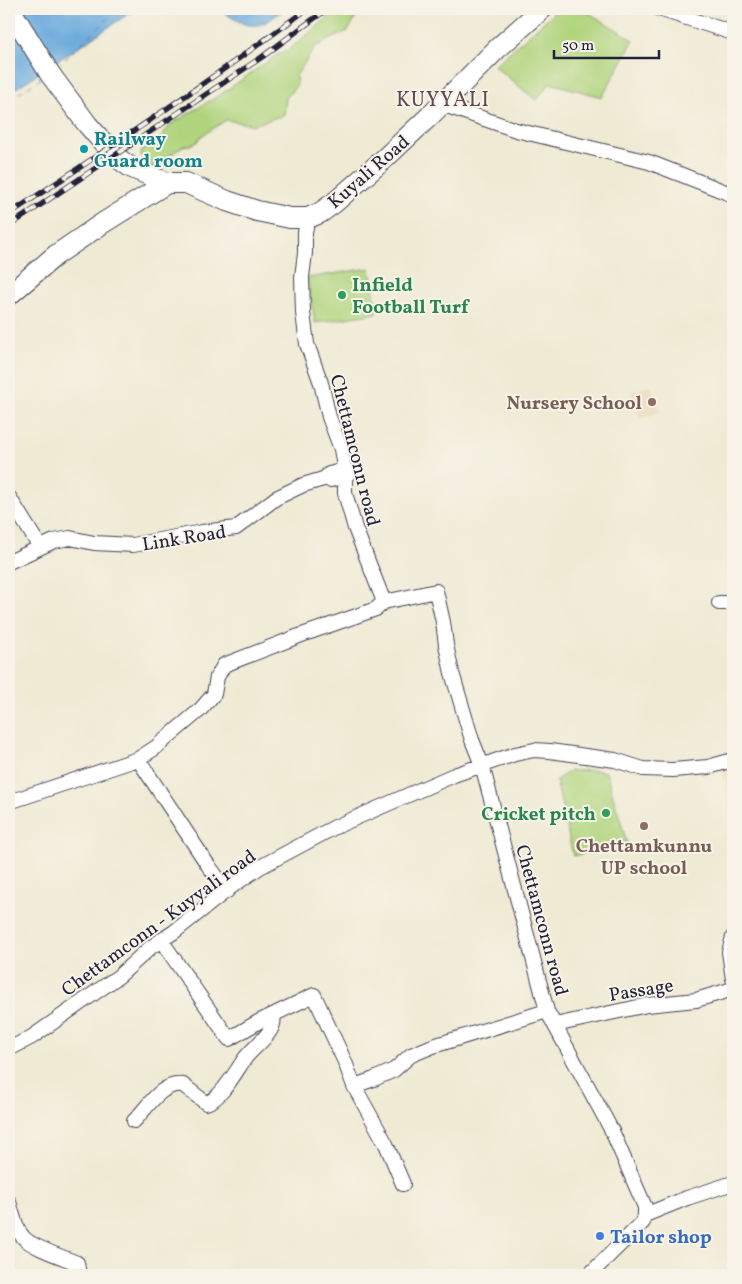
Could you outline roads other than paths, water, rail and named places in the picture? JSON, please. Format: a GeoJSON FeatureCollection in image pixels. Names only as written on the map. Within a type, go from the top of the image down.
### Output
{"type":"FeatureCollection","features":[{"type":"Feature","properties":{"kind":"main road","name":"Kuyali Road"},"geometry":{"type":"LineString","coordinates":[[10,9],[50,74],[87,124],[115,156],[130,167],[167,183],[186,183],[257,211],[290,218],[308,218],[334,204],[498,48],[542,9]]}},
{"type":"Feature","properties":{"kind":"main road"},"geometry":{"type":"LineString","coordinates":[[9,295],[56,255],[103,222],[167,183]]}},
{"type":"Feature","properties":{"kind":"street"},"geometry":{"type":"LineString","coordinates":[[659,9],[733,33]]}},
{"type":"Feature","properties":{"kind":"street"},"geometry":{"type":"LineString","coordinates":[[441,104],[516,130],[649,162],[733,195]]}},
{"type":"Feature","properties":{"kind":"street","name":"Chettamconn road"},"geometry":{"type":"LineString","coordinates":[[308,218],[302,277],[303,313],[307,344],[322,383],[329,416],[340,448],[337,475],[345,493],[355,528],[384,602],[436,592],[444,622],[446,645],[454,682],[482,765],[547,1011],[612,1131],[645,1207],[645,1216]]}},
{"type":"Feature","properties":{"kind":"street","name":"Link Road"},"geometry":{"type":"LineString","coordinates":[[9,562],[54,541],[70,538],[94,543],[133,545],[202,532],[236,528],[276,498],[303,485],[337,475]]}},
{"type":"Feature","properties":{"kind":"street"},"geometry":{"type":"LineString","coordinates":[[9,497],[40,547]]}},
{"type":"Feature","properties":{"kind":"street"},"geometry":{"type":"LineString","coordinates":[[9,802],[138,759],[155,748],[200,710],[214,694],[217,678],[224,666],[299,636],[376,609],[384,602]]}},
{"type":"Feature","properties":{"kind":"street"},"geometry":{"type":"LineString","coordinates":[[719,603],[733,603]]}},
{"type":"Feature","properties":{"kind":"street","name":"Chettamconn - Kuyyali road"},"geometry":{"type":"LineString","coordinates":[[9,1049],[32,1037],[119,976],[146,951],[260,867],[335,827],[454,775],[534,750],[615,760],[643,769],[673,770],[708,767],[733,760]]}},
{"type":"Feature","properties":{"kind":"street"},"geometry":{"type":"LineString","coordinates":[[138,759],[208,865],[227,890]]}},
{"type":"Feature","properties":{"kind":"street"},"geometry":{"type":"LineString","coordinates":[[733,937],[730,952],[733,979]]}},
{"type":"Feature","properties":{"kind":"street"},"geometry":{"type":"LineString","coordinates":[[161,940],[229,1039],[258,1022],[314,996],[345,1062],[354,1086],[386,1144],[403,1184]]}},
{"type":"Feature","properties":{"kind":"street","name":"Passage"},"geometry":{"type":"LineString","coordinates":[[555,1025],[647,1005],[696,1000],[733,989]]}},
{"type":"Feature","properties":{"kind":"street"},"geometry":{"type":"LineString","coordinates":[[354,1086],[374,1080],[394,1070],[411,1055],[433,1046],[547,1011]]}},
{"type":"Feature","properties":{"kind":"street"},"geometry":{"type":"LineString","coordinates":[[134,1120],[156,1096],[170,1086],[183,1085],[206,1103],[210,1102],[268,1032],[273,1024],[274,1016]]}},
{"type":"Feature","properties":{"kind":"street"},"geometry":{"type":"LineString","coordinates":[[589,1275],[638,1229],[645,1216],[687,1198],[733,1183]]}},
{"type":"Feature","properties":{"kind":"street"},"geometry":{"type":"LineString","coordinates":[[9,1202],[16,1225],[24,1238],[36,1247],[77,1263],[79,1275]]}},
{"type":"Feature","properties":{"kind":"water"},"geometry":{"type":"Polygon","coordinates":[[[9,9],[136,9],[9,93],[9,9]]]}},
{"type":"Feature","properties":{"kind":"water"},"geometry":{"type":"Polygon","coordinates":[[[219,9],[284,9],[266,22],[252,26],[237,21],[219,9]]]}},
{"type":"Feature","properties":{"kind":"railway"},"geometry":{"type":"LineString","coordinates":[[9,214],[160,114],[307,9]]}},
{"type":"Feature","properties":{"kind":"railway"},"geometry":{"type":"LineString","coordinates":[[9,226],[262,57],[327,9]]}},
{"type":"Feature","properties":{"kind":"place","name":"Railway Guard room"},"geometry":{"type":"Point","coordinates":[84,149]}},
{"type":"Feature","properties":{"kind":"place","name":"Infield Football Turf"},"geometry":{"type":"Point","coordinates":[342,295]}},
{"type":"Feature","properties":{"kind":"place","name":"Nursery School"},"geometry":{"type":"Point","coordinates":[652,402]}},
{"type":"Feature","properties":{"kind":"place","name":"Cricket pitch"},"geometry":{"type":"Point","coordinates":[606,813]}},
{"type":"Feature","properties":{"kind":"place","name":"Chettamkunnu UP school"},"geometry":{"type":"Point","coordinates":[644,826]}},
{"type":"Feature","properties":{"kind":"place","name":"Tailor shop"},"geometry":{"type":"Point","coordinates":[600,1236]}},
{"type":"Feature","properties":{"kind":"district","name":"KUYYALI"},"geometry":{"type":"Point","coordinates":[443,99]}}]}
